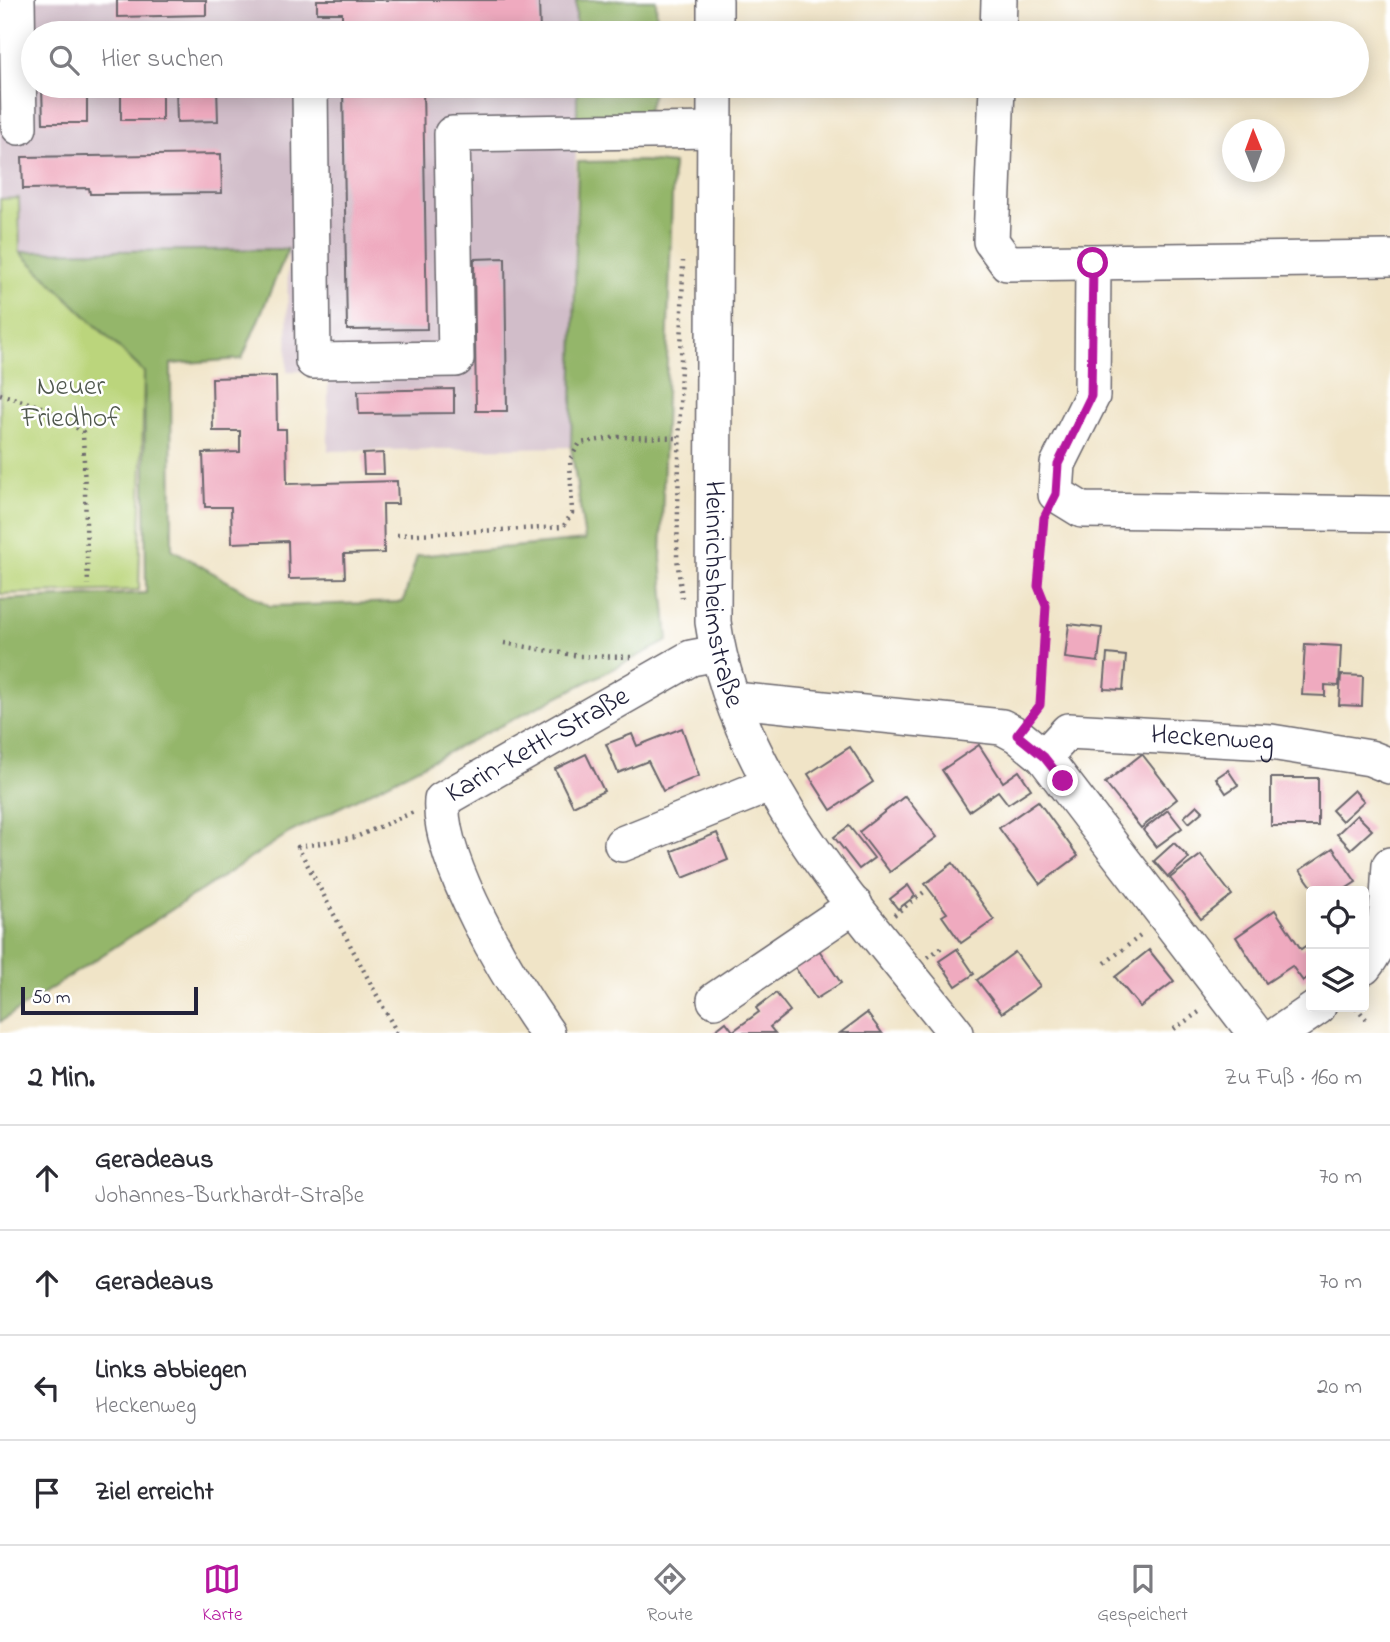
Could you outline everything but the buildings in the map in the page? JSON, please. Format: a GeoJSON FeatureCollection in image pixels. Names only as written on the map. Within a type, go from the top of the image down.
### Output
{"type":"FeatureCollection","features":[{"type":"Feature","properties":{"kind":"street"},"geometry":{"type":"LineString","coordinates":[[17,0],[19,127]]}},
{"type":"Feature","properties":{"kind":"street"},"geometry":{"type":"LineString","coordinates":[[715,0],[715,21]]}},
{"type":"Feature","properties":{"kind":"street"},"geometry":{"type":"LineString","coordinates":[[998,21],[999,0]]}},
{"type":"Feature","properties":{"kind":"street"},"geometry":{"type":"LineString","coordinates":[[310,98],[313,361],[456,359],[452,134],[715,130]]}},
{"type":"Feature","properties":{"kind":"street","name":"Heinrichsheimstraße"},"geometry":{"type":"LineString","coordinates":[[715,98],[713,622],[718,653],[771,784],[794,827],[956,1033]]}},
{"type":"Feature","properties":{"kind":"street"},"geometry":{"type":"LineString","coordinates":[[997,98],[991,241],[1007,263],[1390,258]]}},
{"type":"Feature","properties":{"kind":"street"},"geometry":{"type":"LineString","coordinates":[[1093,263],[1091,396],[1058,464],[1056,494],[1082,510],[1390,514]]}},
{"type":"Feature","properties":{"kind":"street","name":"Karin-Kettl-Straße"},"geometry":{"type":"LineString","coordinates":[[547,1033],[470,904],[441,819],[442,800],[691,659],[718,653]]}},
{"type":"Feature","properties":{"kind":"street"},"geometry":{"type":"LineString","coordinates":[[735,700],[1002,727],[1017,735],[1044,757],[1255,1033]]}},
{"type":"Feature","properties":{"kind":"street","name":"Heckenweg"},"geometry":{"type":"LineString","coordinates":[[1044,757],[1068,730],[1271,742],[1370,758],[1390,766]]}},
{"type":"Feature","properties":{"kind":"street"},"geometry":{"type":"LineString","coordinates":[[622,844],[771,784]]}},
{"type":"Feature","properties":{"kind":"street"},"geometry":{"type":"LineString","coordinates":[[1369,961],[1379,948],[1385,925],[1390,865]]}},
{"type":"Feature","properties":{"kind":"street"},"geometry":{"type":"LineString","coordinates":[[715,1000],[865,917]]}},
{"type":"Feature","properties":{"kind":"street"},"geometry":{"type":"LineString","coordinates":[[1280,1033],[1311,1012]]}},
{"type":"Feature","properties":{"kind":"path"},"geometry":{"type":"LineString","coordinates":[[0,394],[48,409],[83,432],[88,585]]}},
{"type":"Feature","properties":{"kind":"path"},"geometry":{"type":"LineString","coordinates":[[397,536],[563,527],[572,513],[570,459],[580,443],[618,437],[677,438]]}},
{"type":"Feature","properties":{"kind":"path"},"geometry":{"type":"LineString","coordinates":[[1017,735],[1040,705],[1046,606],[1038,586],[1044,518],[1056,494]]}},
{"type":"Feature","properties":{"kind":"path"},"geometry":{"type":"LineString","coordinates":[[504,643],[579,656],[635,657]]}},
{"type":"Feature","properties":{"kind":"path"},"geometry":{"type":"LineString","coordinates":[[397,1033],[298,847],[356,837],[442,800]]}},
{"type":"Feature","properties":{"kind":"path"},"geometry":{"type":"LineString","coordinates":[[865,917],[924,892]]}},
{"type":"Feature","properties":{"kind":"path"},"geometry":{"type":"LineString","coordinates":[[1105,963],[1165,917]]}},
{"type":"Feature","properties":{"kind":"path"},"geometry":{"type":"LineString","coordinates":[[1360,1012],[1366,1019]]}},
{"type":"Feature","properties":{"kind":"shaded area"},"geometry":{"type":"Polygon","coordinates":[[[0,0],[576,0],[576,21],[21,21],[21,98],[577,98],[571,447],[328,451],[328,370],[287,372],[288,249],[20,252],[19,199],[0,199],[0,0]]]}},
{"type":"Feature","properties":{"kind":"green space"},"geometry":{"type":"Polygon","coordinates":[[[576,0],[656,0],[657,21],[576,21],[576,0]]]}},
{"type":"Feature","properties":{"kind":"green space"},"geometry":{"type":"Polygon","coordinates":[[[577,98],[651,98],[646,116],[577,118],[577,98]]]}},
{"type":"Feature","properties":{"kind":"green space"},"geometry":{"type":"Polygon","coordinates":[[[644,161],[673,164],[661,559],[668,641],[289,833],[0,1022],[0,600],[146,593],[144,372],[20,252],[288,249],[242,359],[171,364],[172,549],[270,606],[403,602],[417,556],[585,540],[571,447],[578,162],[644,161]]]}},
{"type":"Feature","properties":{"kind":"green space","name":"Neuer Friedhof"},"geometry":{"type":"Polygon","coordinates":[[[19,198],[20,252],[144,372],[139,590],[0,594],[0,199],[19,198]]]}},
{"type":"Feature","properties":{"kind":"route"},"geometry":{"type":"LineString","coordinates":[[1063,781],[1044,757],[1017,735],[1040,705],[1046,606],[1038,586],[1044,518],[1056,494],[1058,464],[1091,396],[1093,263]]}}]}
